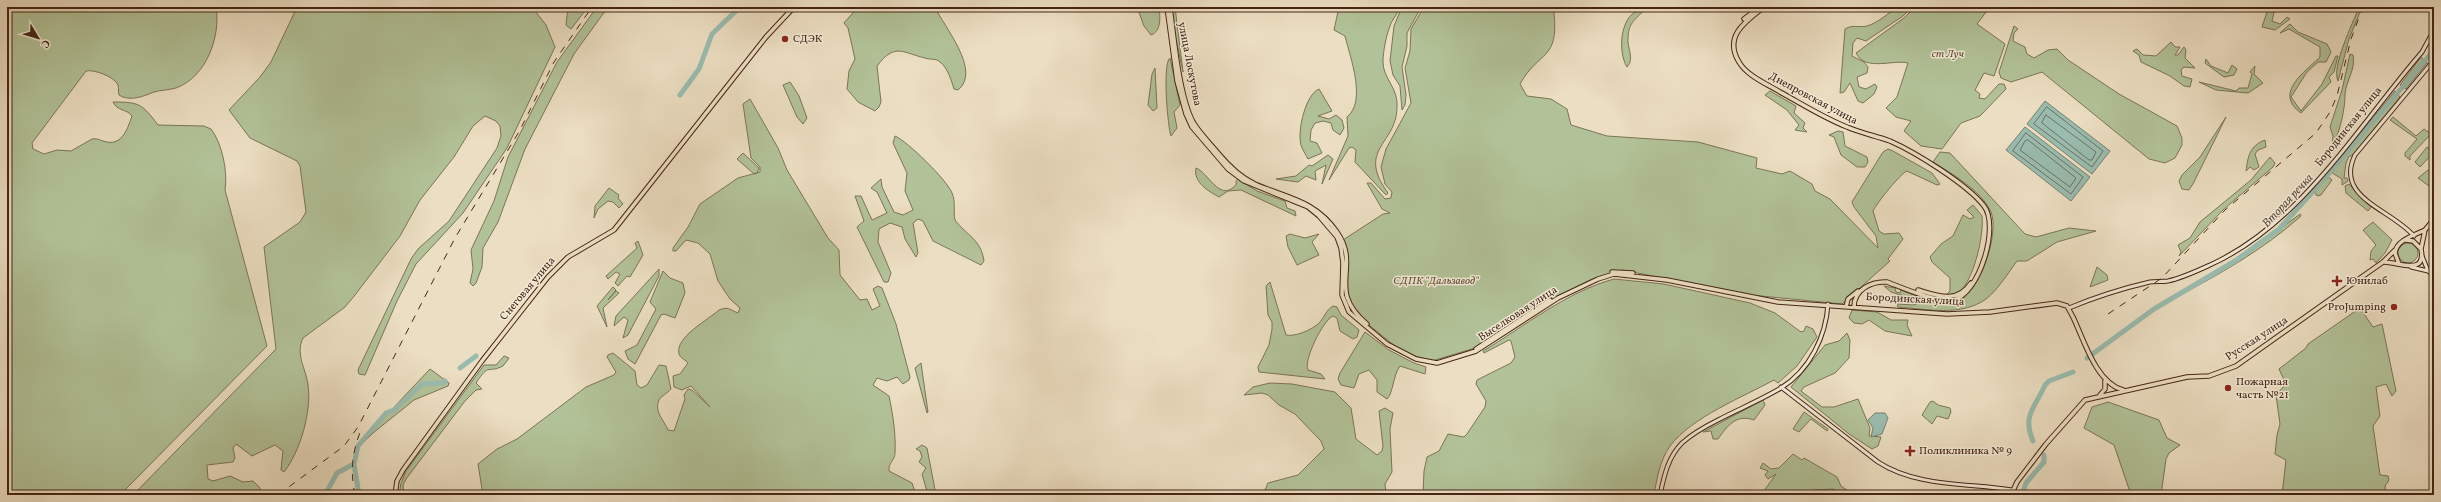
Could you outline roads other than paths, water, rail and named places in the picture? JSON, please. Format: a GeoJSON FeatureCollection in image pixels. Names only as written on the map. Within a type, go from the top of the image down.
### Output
{"type":"FeatureCollection","features":[{"type":"Feature","properties":{"kind":"main road","name":"Снеговая улица"},"geometry":{"type":"LineString","coordinates":[[395,495],[397,481],[403,470],[482,360],[542,285],[568,257],[605,236],[617,227],[766,37],[794,7]]}},
{"type":"Feature","properties":{"kind":"main road","name":"улица Лоскутова"},"geometry":{"type":"LineString","coordinates":[[1167,7],[1177,81],[1186,114],[1192,127],[1228,169],[1244,181],[1308,206]]}},
{"type":"Feature","properties":{"kind":"main road","name":"улица Лоскутова"},"geometry":{"type":"LineString","coordinates":[[1170,7],[1181,79],[1190,114],[1196,127],[1226,163],[1243,177],[1255,184],[1308,206]]}},
{"type":"Feature","properties":{"kind":"main road","name":"Днепровская улица"},"geometry":{"type":"LineString","coordinates":[[1760,7],[1739,24],[1732,36],[1735,58],[1747,72],[1836,124],[1891,143],[1964,190],[1986,213],[1988,227],[1986,243],[1972,282],[1962,294],[1953,297],[1941,297],[1882,280],[1869,283],[1850,297],[1846,306]]}},
{"type":"Feature","properties":{"kind":"main road","name":"Днепровская улица"},"geometry":{"type":"LineString","coordinates":[[1764,7],[1744,23],[1734,36],[1737,57],[1748,71],[1837,123],[1892,142],[1960,185],[1980,202],[1988,212],[1990,228],[1989,239],[1974,283],[1963,296],[1953,300],[1942,300],[1885,282],[1870,285],[1858,293],[1855,297],[1854,306]]}},
{"type":"Feature","properties":{"kind":"main road","name":"Бородинская улица"},"geometry":{"type":"LineString","coordinates":[[1828,305],[1947,314],[2001,311],[2057,302],[2070,308],[2150,282],[2184,276],[2231,255],[2284,216],[2325,171],[2422,52],[2434,30]]}},
{"type":"Feature","properties":{"kind":"main road","name":"Бородинская улица"},"geometry":{"type":"LineString","coordinates":[[2414,236],[2409,229],[2356,190],[2350,179],[2349,169],[2355,154],[2434,60]]}},
{"type":"Feature","properties":{"kind":"main road","name":"Выселковая улица"},"geometry":{"type":"LineString","coordinates":[[1308,206],[1319,216],[1339,241],[1343,263],[1342,295],[1349,312],[1392,347],[1412,357],[1432,364],[1452,360],[1482,348],[1558,298],[1598,279],[1614,274],[1667,280],[1763,300],[1828,305]]}},
{"type":"Feature","properties":{"kind":"main road"},"geometry":{"type":"LineString","coordinates":[[2399,264],[2395,258],[2395,250],[2399,244],[2425,230],[2434,219]]}},
{"type":"Feature","properties":{"kind":"main road"},"geometry":{"type":"LineString","coordinates":[[2425,230],[2421,249],[2428,271]]}},
{"type":"Feature","properties":{"kind":"main road"},"geometry":{"type":"LineString","coordinates":[[2406,240],[2413,241],[2421,249]]}},
{"type":"Feature","properties":{"kind":"main road","name":"Русская улица"},"geometry":{"type":"LineString","coordinates":[[2012,490],[2077,406],[2084,400],[2123,390],[2187,377],[2209,376],[2236,366],[2383,262],[2395,250]]}},
{"type":"Feature","properties":{"kind":"main road"},"geometry":{"type":"LineString","coordinates":[[2411,267],[2419,262],[2422,255]]}},
{"type":"Feature","properties":{"kind":"main road"},"geometry":{"type":"LineString","coordinates":[[2383,262],[2428,271],[2434,276]]}},
{"type":"Feature","properties":{"kind":"main road"},"geometry":{"type":"LineString","coordinates":[[1660,495],[1666,468],[1683,443],[1712,423],[1782,388],[1801,369],[1822,340],[1826,329],[1828,305]]}},
{"type":"Feature","properties":{"kind":"main road"},"geometry":{"type":"LineString","coordinates":[[2070,308],[2092,358],[2105,380],[2123,390]]}},
{"type":"Feature","properties":{"kind":"main road"},"geometry":{"type":"LineString","coordinates":[[2099,396],[2104,389],[2105,380]]}},
{"type":"Feature","properties":{"kind":"main road"},"geometry":{"type":"LineString","coordinates":[[1782,388],[1878,462],[1893,471],[1923,479],[2012,490],[2011,495]]}},
{"type":"Feature","properties":{"kind":"water"},"geometry":{"type":"Polygon","coordinates":[[[2045,101],[2110,151],[2092,174],[2027,124],[2045,101]]]}},
{"type":"Feature","properties":{"kind":"water"},"geometry":{"type":"Polygon","coordinates":[[[2025,127],[2090,177],[2071,201],[2006,150],[2025,127]]]}},
{"type":"Feature","properties":{"kind":"water"},"geometry":{"type":"Polygon","coordinates":[[[1875,413],[1885,413],[1888,418],[1882,434],[1871,437],[1873,428],[1868,420],[1875,413]]]}},
{"type":"Feature","properties":{"kind":"waterway"},"geometry":{"type":"LineString","coordinates":[[680,95],[699,69],[712,34],[740,7]]}},
{"type":"Feature","properties":{"kind":"waterway","name":"Вторая речка"},"geometry":{"type":"LineString","coordinates":[[2087,358],[2154,309],[2235,261],[2279,229],[2326,177],[2434,50]]}},
{"type":"Feature","properties":{"kind":"waterway"},"geometry":{"type":"LineString","coordinates":[[460,368],[476,356]]}},
{"type":"Feature","properties":{"kind":"waterway","name":"Вторая речка"},"geometry":{"type":"LineString","coordinates":[[2033,441],[2030,432],[2029,418],[2045,385],[2049,381],[2073,372]]}},
{"type":"Feature","properties":{"kind":"waterway"},"geometry":{"type":"LineString","coordinates":[[359,495],[354,464],[358,446],[386,413],[394,410],[422,384],[443,383],[445,381]]}},
{"type":"Feature","properties":{"kind":"waterway","name":"Вторая речка"},"geometry":{"type":"LineString","coordinates":[[2022,495],[2026,483],[2044,462],[2044,455]]}},
{"type":"Feature","properties":{"kind":"waterway"},"geometry":{"type":"LineString","coordinates":[[325,495],[337,473],[354,464]]}},
{"type":"Feature","properties":{"kind":"railway"},"geometry":{"type":"LineString","coordinates":[[278,495],[344,446],[358,427],[455,238],[520,130],[554,62],[592,7]]}},
{"type":"Feature","properties":{"kind":"railway"},"geometry":{"type":"LineString","coordinates":[[2108,314],[2162,278],[2225,210],[2316,133],[2330,112],[2337,96],[2351,39],[2363,7]]}},
{"type":"Feature","properties":{"kind":"railway"},"geometry":{"type":"LineString","coordinates":[[355,495],[352,470],[354,454],[361,430]]}},
{"type":"Feature","properties":{"kind":"place","name":"СДЭК"},"geometry":{"type":"Point","coordinates":[785,39]}},
{"type":"Feature","properties":{"kind":"place","name":"Юнилаб"},"geometry":{"type":"Point","coordinates":[2337,281]}},
{"type":"Feature","properties":{"kind":"place","name":"ProJumping"},"geometry":{"type":"Point","coordinates":[2394,307]}},
{"type":"Feature","properties":{"kind":"place","name":"Пожарная часть №21"},"geometry":{"type":"Point","coordinates":[2228,388]}},
{"type":"Feature","properties":{"kind":"place","name":"Поликлиника № 9"},"geometry":{"type":"Point","coordinates":[1910,451]}},
{"type":"Feature","properties":{"kind":"park label","name":"ст Луч"},"geometry":{"type":"Point","coordinates":[1948,54]}},
{"type":"Feature","properties":{"kind":"park label","name":"СДПК \"Дальзавод\""},"geometry":{"type":"Point","coordinates":[1436,281]}}]}
